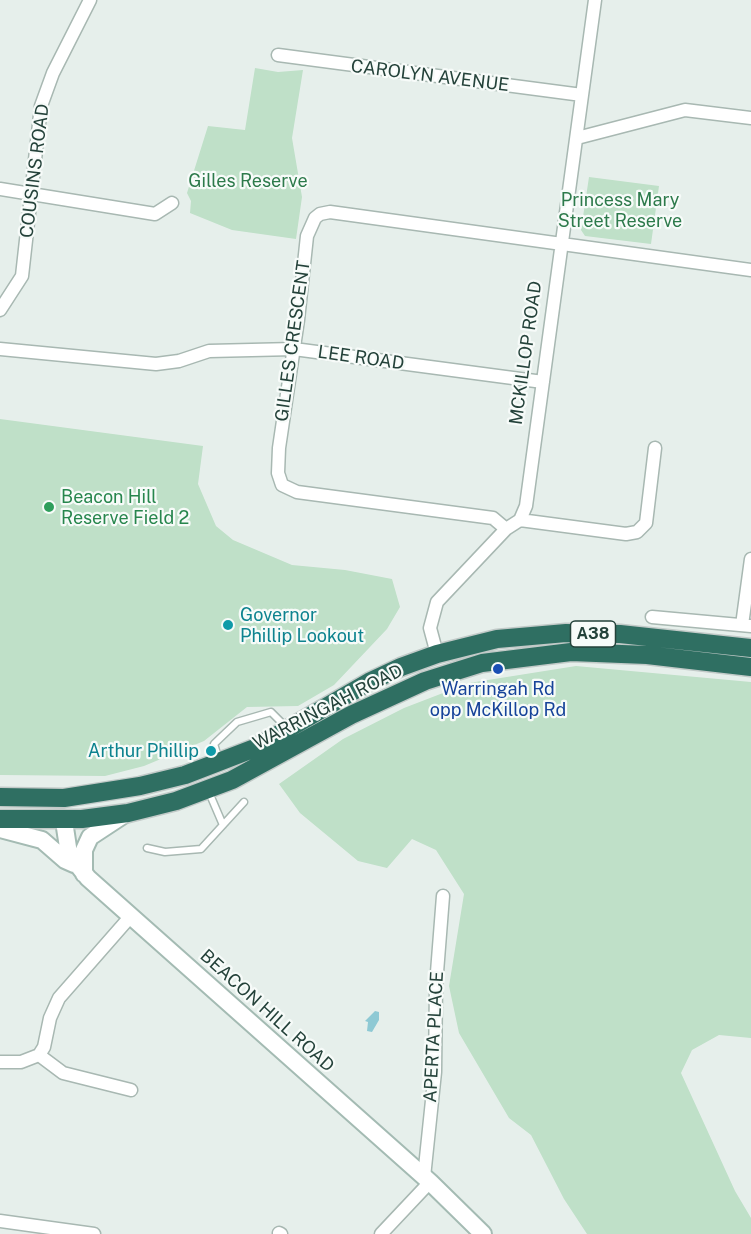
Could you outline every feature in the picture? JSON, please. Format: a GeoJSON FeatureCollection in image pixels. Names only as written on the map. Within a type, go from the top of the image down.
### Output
{"type":"FeatureCollection","features":[{"type":"Feature","properties":{"kind":"highway","name":"WARRINGAH ROAD"},"geometry":{"type":"LineString","coordinates":[[0,797],[64,798],[163,781],[220,764],[290,730],[369,682],[437,654],[498,639],[566,633],[620,634],[751,648]]}},
{"type":"Feature","properties":{"kind":"highway","name":"WARRINGAH ROAD"},"geometry":{"type":"LineString","coordinates":[[0,819],[64,821],[128,813],[208,789],[269,762],[351,715],[445,674],[498,660],[571,652],[648,655],[751,667]]}},
{"type":"Feature","properties":{"kind":"highway"},"geometry":{"type":"LineString","coordinates":[[437,654],[445,674]]}},
{"type":"Feature","properties":{"kind":"highway","name":"BEACON HILL ROAD"},"geometry":{"type":"LineString","coordinates":[[64,798],[64,821]]}},
{"type":"Feature","properties":{"kind":"main road"},"geometry":{"type":"LineString","coordinates":[[0,829],[42,840],[65,860],[80,869],[84,850],[90,837],[128,813]]}},
{"type":"Feature","properties":{"kind":"main road","name":"BEACON HILL ROAD"},"geometry":{"type":"LineString","coordinates":[[64,821],[66,844],[80,869],[130,917],[427,1180],[483,1234]]}},
{"type":"Feature","properties":{"kind":"street","name":"COUSINS ROAD"},"geometry":{"type":"LineString","coordinates":[[0,310],[22,276],[41,106],[53,73],[90,0]]}},
{"type":"Feature","properties":{"kind":"street","name":"MCKILLOP ROAD"},"geometry":{"type":"LineString","coordinates":[[520,519],[526,506],[595,0]]}},
{"type":"Feature","properties":{"kind":"street","name":"CAROLYN AVENUE"},"geometry":{"type":"LineString","coordinates":[[278,55],[582,94]]}},
{"type":"Feature","properties":{"kind":"street"},"geometry":{"type":"LineString","coordinates":[[577,138],[685,110],[751,118]]}},
{"type":"Feature","properties":{"kind":"street"},"geometry":{"type":"LineString","coordinates":[[0,189],[155,214],[172,203]]}},
{"type":"Feature","properties":{"kind":"street","name":"GILLES CRESCENT"},"geometry":{"type":"LineString","coordinates":[[506,529],[493,518],[297,492],[282,486],[278,473],[279,448],[307,236],[315,218],[320,214],[330,212],[562,244]]}},
{"type":"Feature","properties":{"kind":"street"},"geometry":{"type":"LineString","coordinates":[[562,244],[751,270]]}},
{"type":"Feature","properties":{"kind":"street","name":"LEE ROAD"},"geometry":{"type":"LineString","coordinates":[[0,349],[156,364],[180,362],[209,351],[294,348],[543,382]]}},
{"type":"Feature","properties":{"kind":"street"},"geometry":{"type":"LineString","coordinates":[[437,654],[430,628],[437,602],[506,529],[520,519],[626,534],[638,532],[646,523],[655,448]]}},
{"type":"Feature","properties":{"kind":"street"},"geometry":{"type":"LineString","coordinates":[[652,616],[747,625],[751,559]]}},
{"type":"Feature","properties":{"kind":"street","name":"APERTA PLACE"},"geometry":{"type":"LineString","coordinates":[[427,1180],[435,1072],[436,985],[442,896]]}},
{"type":"Feature","properties":{"kind":"street"},"geometry":{"type":"LineString","coordinates":[[0,1062],[21,1062],[39,1055],[44,1047],[50,1018],[58,998],[130,917]]}},
{"type":"Feature","properties":{"kind":"street"},"geometry":{"type":"LineString","coordinates":[[39,1055],[63,1074],[130,1090]]}},
{"type":"Feature","properties":{"kind":"street"},"geometry":{"type":"LineString","coordinates":[[381,1234],[427,1180]]}},
{"type":"Feature","properties":{"kind":"street"},"geometry":{"type":"LineString","coordinates":[[0,1221],[94,1234]]}},
{"type":"Feature","properties":{"kind":"lane"},"geometry":{"type":"LineString","coordinates":[[220,764],[214,744],[237,722],[270,712],[290,730]]}},
{"type":"Feature","properties":{"kind":"lane"},"geometry":{"type":"LineString","coordinates":[[208,789],[223,825]]}},
{"type":"Feature","properties":{"kind":"lane"},"geometry":{"type":"LineString","coordinates":[[147,848],[165,852],[201,849],[244,802]]}},
{"type":"Feature","properties":{"kind":"green space","name":"Gilles Reserve"},"geometry":{"type":"Polygon","coordinates":[[[255,68],[278,72],[303,70],[292,138],[302,197],[296,239],[232,230],[190,213],[191,201],[187,193],[208,126],[245,130],[255,68]]]}},
{"type":"Feature","properties":{"kind":"green space","name":"Princess Mary Street Reserve"},"geometry":{"type":"Polygon","coordinates":[[[589,177],[659,186],[651,244],[585,236],[581,230],[589,177]]]}},
{"type":"Feature","properties":{"kind":"green space"},"geometry":{"type":"Polygon","coordinates":[[[0,419],[203,446],[198,484],[216,526],[233,540],[292,565],[345,570],[392,579],[400,607],[387,629],[334,685],[298,706],[247,707],[204,741],[144,766],[105,776],[0,775],[0,419]]]}},
{"type":"Feature","properties":{"kind":"green space"},"geometry":{"type":"Polygon","coordinates":[[[576,666],[751,682],[751,1038],[719,1035],[692,1050],[681,1073],[735,1191],[751,1218],[751,1234],[587,1234],[564,1199],[531,1135],[509,1118],[459,1033],[449,986],[464,894],[436,850],[412,839],[387,868],[358,861],[300,813],[279,784],[343,739],[404,708],[469,683],[576,666]]]}},
{"type":"Feature","properties":{"kind":"water"},"geometry":{"type":"Polygon","coordinates":[[[375,1011],[379,1012],[379,1020],[372,1032],[367,1031],[368,1022],[365,1021],[375,1011]]]}},
{"type":"Feature","properties":{"kind":"place","name":"Beacon Hill Reserve Field 2"},"geometry":{"type":"Point","coordinates":[49,507]}},
{"type":"Feature","properties":{"kind":"place","name":"Governor Phillip Lookout"},"geometry":{"type":"Point","coordinates":[228,625]}},
{"type":"Feature","properties":{"kind":"place","name":"Warringah Rd opp McKillop Rd"},"geometry":{"type":"Point","coordinates":[498,669]}},
{"type":"Feature","properties":{"kind":"place","name":"Arthur Phillip"},"geometry":{"type":"Point","coordinates":[211,751]}}]}
